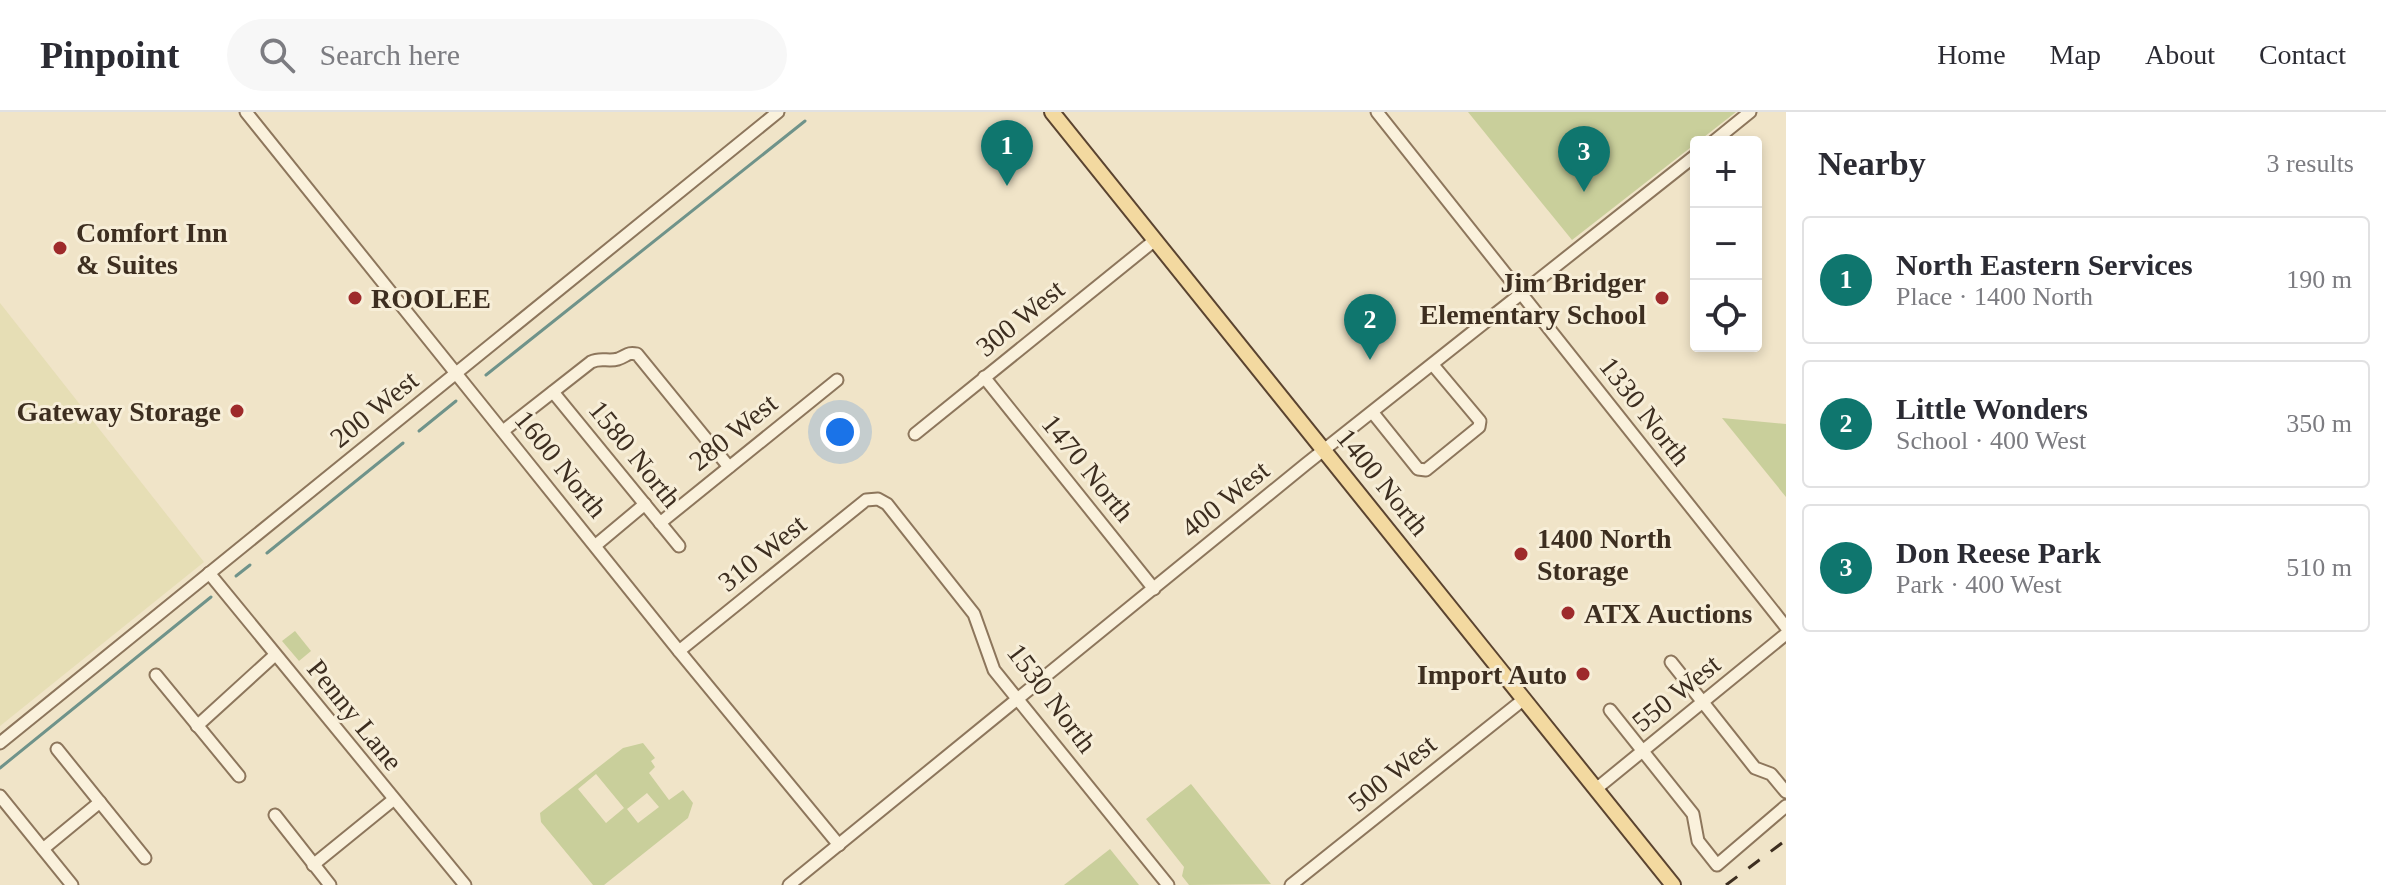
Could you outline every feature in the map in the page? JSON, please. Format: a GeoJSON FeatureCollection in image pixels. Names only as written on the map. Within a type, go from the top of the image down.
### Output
{"type":"FeatureCollection","features":[{"type":"Feature","properties":{"kind":"main road","name":"1400 North"},"geometry":{"type":"LineString","coordinates":[[1052,112],[1673,885]]}},
{"type":"Feature","properties":{"kind":"street","name":"1600 North"},"geometry":{"type":"LineString","coordinates":[[246,112],[839,845]]}},
{"type":"Feature","properties":{"kind":"street","name":"200 West"},"geometry":{"type":"LineString","coordinates":[[0,743],[778,112]]}},
{"type":"Feature","properties":{"kind":"street","name":"1330 North"},"geometry":{"type":"LineString","coordinates":[[1377,112],[1786,627]]}},
{"type":"Feature","properties":{"kind":"street"},"geometry":{"type":"LineString","coordinates":[[1720,136],[1750,112]]}},
{"type":"Feature","properties":{"kind":"street","name":"400 West"},"geometry":{"type":"LineString","coordinates":[[789,885],[1324,451],[1690,160]]}},
{"type":"Feature","properties":{"kind":"street","name":"300 West"},"geometry":{"type":"LineString","coordinates":[[915,434],[1155,240]]}},
{"type":"Feature","properties":{"kind":"street"},"geometry":{"type":"LineString","coordinates":[[503,431],[597,359],[612,359],[631,352],[637,354],[729,467]]}},
{"type":"Feature","properties":{"kind":"street"},"geometry":{"type":"LineString","coordinates":[[1373,413],[1418,469],[1426,470],[1479,427],[1480,421],[1433,365]]}},
{"type":"Feature","properties":{"kind":"street","name":"1470 North"},"geometry":{"type":"LineString","coordinates":[[984,377],[1154,589]]}},
{"type":"Feature","properties":{"kind":"street","name":"280 West"},"geometry":{"type":"LineString","coordinates":[[660,523],[837,380]]}},
{"type":"Feature","properties":{"kind":"street","name":"1580 North"},"geometry":{"type":"LineString","coordinates":[[553,392],[679,546]]}},
{"type":"Feature","properties":{"kind":"street","name":"310 West"},"geometry":{"type":"LineString","coordinates":[[679,651],[866,500],[878,499]]}},
{"type":"Feature","properties":{"kind":"street","name":"1530 North"},"geometry":{"type":"LineString","coordinates":[[878,499],[887,504],[974,614],[994,670],[1168,885]]}},
{"type":"Feature","properties":{"kind":"street"},"geometry":{"type":"LineString","coordinates":[[596,545],[645,504]]}},
{"type":"Feature","properties":{"kind":"street","name":"Penny Lane"},"geometry":{"type":"LineString","coordinates":[[209,573],[465,885]]}},
{"type":"Feature","properties":{"kind":"street","name":"550 West"},"geometry":{"type":"LineString","coordinates":[[1596,789],[1786,634]]}},
{"type":"Feature","properties":{"kind":"street"},"geometry":{"type":"LineString","coordinates":[[197,726],[275,655]]}},
{"type":"Feature","properties":{"kind":"street"},"geometry":{"type":"LineString","coordinates":[[1671,662],[1755,768],[1771,774],[1786,792]]}},
{"type":"Feature","properties":{"kind":"street"},"geometry":{"type":"LineString","coordinates":[[156,675],[239,776]]}},
{"type":"Feature","properties":{"kind":"street","name":"500 West"},"geometry":{"type":"LineString","coordinates":[[1291,885],[1524,699]]}},
{"type":"Feature","properties":{"kind":"street"},"geometry":{"type":"LineString","coordinates":[[1610,710],[1693,814],[1698,841],[1717,865],[1786,806]]}},
{"type":"Feature","properties":{"kind":"street"},"geometry":{"type":"LineString","coordinates":[[57,749],[145,858]]}},
{"type":"Feature","properties":{"kind":"street"},"geometry":{"type":"LineString","coordinates":[[0,796],[72,885]]}},
{"type":"Feature","properties":{"kind":"street"},"geometry":{"type":"LineString","coordinates":[[313,865],[393,800]]}},
{"type":"Feature","properties":{"kind":"street"},"geometry":{"type":"LineString","coordinates":[[43,849],[100,802]]}},
{"type":"Feature","properties":{"kind":"street"},"geometry":{"type":"LineString","coordinates":[[275,815],[330,885]]}},
{"type":"Feature","properties":{"kind":"shaded area"},"geometry":{"type":"Polygon","coordinates":[[[0,303],[204,562],[0,726],[0,303]]]}},
{"type":"Feature","properties":{"kind":"green space"},"geometry":{"type":"Polygon","coordinates":[[[1468,112],[1736,112],[1705,136],[1690,136],[1690,148],[1572,240],[1468,112]]]}},
{"type":"Feature","properties":{"kind":"green space"},"geometry":{"type":"Polygon","coordinates":[[[1722,418],[1786,424],[1786,497],[1722,418]]]}},
{"type":"Feature","properties":{"kind":"green space"},"geometry":{"type":"Polygon","coordinates":[[[295,631],[311,651],[299,661],[282,641],[295,631]]]}},
{"type":"Feature","properties":{"kind":"green space"},"geometry":{"type":"Polygon","coordinates":[[[643,743],[655,758],[651,761],[655,767],[649,773],[669,800],[683,790],[693,803],[688,818],[604,885],[593,885],[541,822],[540,813],[623,748],[643,743]],[[596,774],[578,789],[606,823],[624,808],[596,774]],[[647,793],[627,809],[638,823],[659,807],[647,793]]]}},
{"type":"Feature","properties":{"kind":"green space"},"geometry":{"type":"Polygon","coordinates":[[[1191,784],[1271,884],[1189,885],[1182,876],[1184,867],[1146,819],[1191,784]]]}},
{"type":"Feature","properties":{"kind":"green space"},"geometry":{"type":"Polygon","coordinates":[[[1110,849],[1139,885],[1064,885],[1110,849]]]}},
{"type":"Feature","properties":{"kind":"waterway"},"geometry":{"type":"LineString","coordinates":[[486,375],[805,121]]}},
{"type":"Feature","properties":{"kind":"waterway"},"geometry":{"type":"LineString","coordinates":[[419,431],[456,401]]}},
{"type":"Feature","properties":{"kind":"waterway"},"geometry":{"type":"LineString","coordinates":[[267,553],[403,443]]}},
{"type":"Feature","properties":{"kind":"waterway"},"geometry":{"type":"LineString","coordinates":[[236,576],[250,565]]}},
{"type":"Feature","properties":{"kind":"waterway"},"geometry":{"type":"LineString","coordinates":[[0,768],[211,597]]}},
{"type":"Feature","properties":{"kind":"railway"},"geometry":{"type":"LineString","coordinates":[[1726,885],[1786,840]]}},
{"type":"Feature","properties":{"kind":"place","name":"North Eastern Services"},"geometry":{"type":"Point","coordinates":[1007,186]}},
{"type":"Feature","properties":{"kind":"place","name":"Don Reese Park"},"geometry":{"type":"Point","coordinates":[1584,192]}},
{"type":"Feature","properties":{"kind":"place","name":"Comfort Inn & Suites"},"geometry":{"type":"Point","coordinates":[60,248]}},
{"type":"Feature","properties":{"kind":"place","name":"ROOLEE"},"geometry":{"type":"Point","coordinates":[355,298]}},
{"type":"Feature","properties":{"kind":"place","name":"Jim Bridger Elementary School"},"geometry":{"type":"Point","coordinates":[1662,298]}},
{"type":"Feature","properties":{"kind":"place","name":"Little Wonders"},"geometry":{"type":"Point","coordinates":[1370,360]}},
{"type":"Feature","properties":{"kind":"place","name":"Gateway Storage"},"geometry":{"type":"Point","coordinates":[237,411]}},
{"type":"Feature","properties":{"kind":"place","name":"1400 North Storage"},"geometry":{"type":"Point","coordinates":[1521,554]}},
{"type":"Feature","properties":{"kind":"place","name":"ATX Auctions"},"geometry":{"type":"Point","coordinates":[1568,613]}},
{"type":"Feature","properties":{"kind":"place","name":"Import Auto"},"geometry":{"type":"Point","coordinates":[1583,674]}}]}
